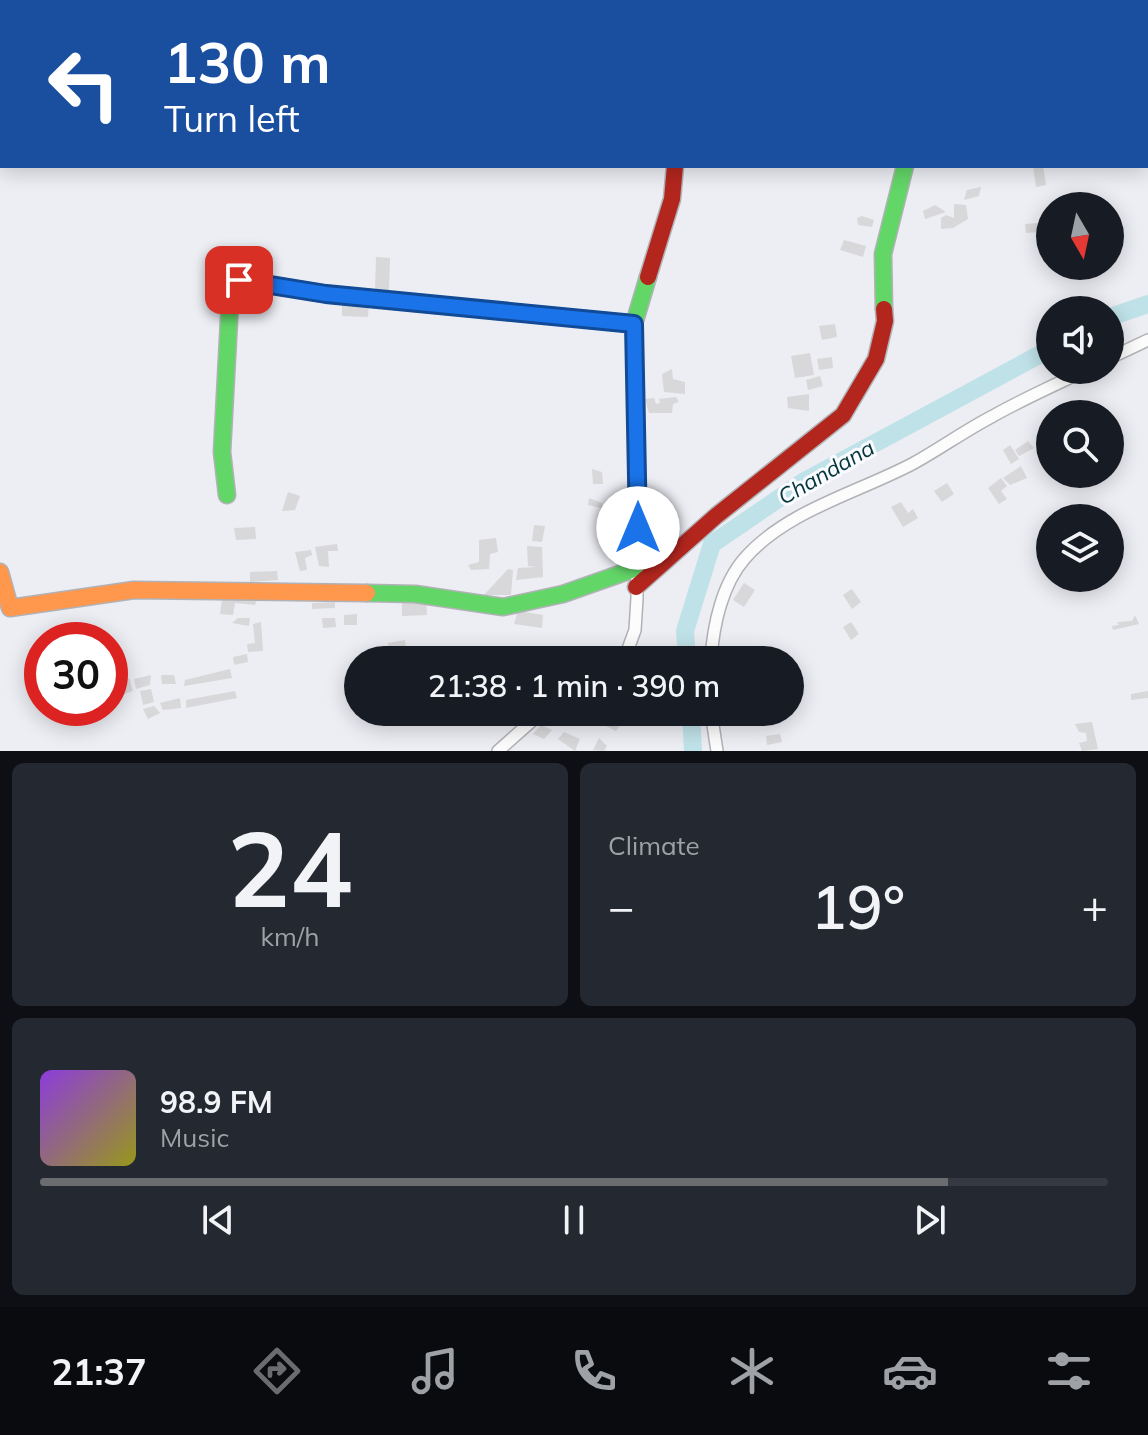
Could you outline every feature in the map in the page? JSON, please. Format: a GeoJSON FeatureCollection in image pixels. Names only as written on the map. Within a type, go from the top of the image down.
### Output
{"type":"FeatureCollection","features":[{"type":"Feature","properties":{"kind":"street"},"geometry":{"type":"LineString","coordinates":[[629,646],[635,630],[638,478],[634,324],[672,199],[675,168]]}},
{"type":"Feature","properties":{"kind":"street"},"geometry":{"type":"LineString","coordinates":[[636,587],[716,516],[843,415],[876,359],[885,321],[881,280],[883,254],[904,168]]}},
{"type":"Feature","properties":{"kind":"street"},"geometry":{"type":"LineString","coordinates":[[227,495],[222,452],[231,282],[239,280],[326,294],[634,324]]}},
{"type":"Feature","properties":{"kind":"street"},"geometry":{"type":"LineString","coordinates":[[1124,351],[1148,340]]}},
{"type":"Feature","properties":{"kind":"street"},"geometry":{"type":"LineString","coordinates":[[712,646],[713,631],[727,590],[744,560],[763,541],[809,513],[913,463],[993,415],[1057,384]]}},
{"type":"Feature","properties":{"kind":"street"},"geometry":{"type":"LineString","coordinates":[[0,572],[5,609],[134,590],[415,594],[503,607],[563,594],[634,569]]}},
{"type":"Feature","properties":{"kind":"street"},"geometry":{"type":"LineString","coordinates":[[498,751],[526,726]]}},
{"type":"Feature","properties":{"kind":"street"},"geometry":{"type":"LineString","coordinates":[[713,726],[717,751]]}},
{"type":"Feature","properties":{"kind":"building"},"geometry":{"type":"Polygon","coordinates":[[[1033,168],[1043,168],[1046,185],[1036,187],[1033,168]]]}},
{"type":"Feature","properties":{"kind":"building"},"geometry":{"type":"Polygon","coordinates":[[[981,187],[979,196],[964,200],[967,190],[981,187]]]}},
{"type":"Feature","properties":{"kind":"building"},"geometry":{"type":"Polygon","coordinates":[[[954,204],[966,205],[968,219],[953,228],[941,229],[941,218],[946,215],[954,218],[954,204]]]}},
{"type":"Feature","properties":{"kind":"building"},"geometry":{"type":"Polygon","coordinates":[[[935,205],[946,212],[925,219],[923,211],[935,205]]]}},
{"type":"Feature","properties":{"kind":"building"},"geometry":{"type":"Polygon","coordinates":[[[862,216],[874,220],[872,227],[858,225],[857,218],[862,216]]]}},
{"type":"Feature","properties":{"kind":"building"},"geometry":{"type":"Polygon","coordinates":[[[1036,223],[1036,232],[1026,233],[1025,224],[1036,223]]]}},
{"type":"Feature","properties":{"kind":"building"},"geometry":{"type":"Polygon","coordinates":[[[844,240],[866,246],[863,257],[840,250],[844,240]]]}},
{"type":"Feature","properties":{"kind":"building"},"geometry":{"type":"Polygon","coordinates":[[[376,257],[390,258],[389,291],[375,290],[376,257]]]}},
{"type":"Feature","properties":{"kind":"building"},"geometry":{"type":"Polygon","coordinates":[[[342,302],[369,303],[368,317],[342,316],[342,302]]]}},
{"type":"Feature","properties":{"kind":"building"},"geometry":{"type":"Polygon","coordinates":[[[835,324],[837,337],[822,340],[819,326],[835,324]]]}},
{"type":"Feature","properties":{"kind":"building"},"geometry":{"type":"Polygon","coordinates":[[[810,353],[814,375],[795,378],[791,356],[810,353]]]}},
{"type":"Feature","properties":{"kind":"building"},"geometry":{"type":"Polygon","coordinates":[[[832,357],[833,368],[819,370],[817,359],[832,357]]]}},
{"type":"Feature","properties":{"kind":"building"},"geometry":{"type":"Polygon","coordinates":[[[672,369],[673,379],[685,382],[685,394],[664,392],[662,374],[672,369]]]}},
{"type":"Feature","properties":{"kind":"building"},"geometry":{"type":"Polygon","coordinates":[[[820,376],[823,386],[808,390],[806,380],[820,376]]]}},
{"type":"Feature","properties":{"kind":"building"},"geometry":{"type":"Polygon","coordinates":[[[809,394],[809,411],[788,408],[787,397],[809,394]]]}},
{"type":"Feature","properties":{"kind":"building"},"geometry":{"type":"Polygon","coordinates":[[[676,397],[679,402],[673,404],[672,413],[649,413],[645,399],[654,398],[656,404],[660,403],[659,399],[676,397]]]}},
{"type":"Feature","properties":{"kind":"building"},"geometry":{"type":"Polygon","coordinates":[[[1028,441],[1034,448],[1019,456],[1015,450],[1028,441]]]}},
{"type":"Feature","properties":{"kind":"building"},"geometry":{"type":"Polygon","coordinates":[[[1010,445],[1019,459],[1011,464],[1003,450],[1010,445]]]}},
{"type":"Feature","properties":{"kind":"building"},"geometry":{"type":"Polygon","coordinates":[[[1021,466],[1027,478],[1010,485],[1003,478],[1021,466]]]}},
{"type":"Feature","properties":{"kind":"building"},"geometry":{"type":"Polygon","coordinates":[[[592,469],[602,472],[603,484],[593,484],[592,469]]]}},
{"type":"Feature","properties":{"kind":"building"},"geometry":{"type":"Polygon","coordinates":[[[1001,478],[1007,486],[1001,491],[1007,499],[999,504],[988,488],[1001,478]]]}},
{"type":"Feature","properties":{"kind":"building"},"geometry":{"type":"Polygon","coordinates":[[[947,483],[954,494],[942,502],[934,491],[947,483]]]}},
{"type":"Feature","properties":{"kind":"building"},"geometry":{"type":"Polygon","coordinates":[[[288,492],[300,496],[295,510],[282,511],[288,492]]]}},
{"type":"Feature","properties":{"kind":"building"},"geometry":{"type":"Polygon","coordinates":[[[589,498],[602,503],[605,509],[588,505],[589,498]]]}},
{"type":"Feature","properties":{"kind":"building"},"geometry":{"type":"Polygon","coordinates":[[[901,502],[908,513],[913,509],[918,518],[903,527],[891,507],[901,502]]]}},
{"type":"Feature","properties":{"kind":"building"},"geometry":{"type":"Polygon","coordinates":[[[534,525],[545,526],[542,542],[532,541],[534,525]]]}},
{"type":"Feature","properties":{"kind":"building"},"geometry":{"type":"Polygon","coordinates":[[[255,527],[256,539],[236,540],[234,528],[255,527]]]}},
{"type":"Feature","properties":{"kind":"building"},"geometry":{"type":"Polygon","coordinates":[[[496,538],[498,552],[490,554],[489,569],[471,570],[468,565],[479,562],[479,540],[496,538]]]}},
{"type":"Feature","properties":{"kind":"building"},"geometry":{"type":"Polygon","coordinates":[[[337,544],[338,551],[328,551],[329,567],[319,566],[315,547],[337,544]]]}},
{"type":"Feature","properties":{"kind":"building"},"geometry":{"type":"Polygon","coordinates":[[[527,546],[542,547],[543,577],[516,580],[518,568],[537,567],[528,566],[527,546]]]}},
{"type":"Feature","properties":{"kind":"building"},"geometry":{"type":"Polygon","coordinates":[[[311,550],[312,555],[305,558],[307,570],[300,571],[295,552],[311,550]]]}},
{"type":"Feature","properties":{"kind":"building"},"geometry":{"type":"Polygon","coordinates":[[[508,569],[513,570],[511,595],[484,595],[508,569]]]}},
{"type":"Feature","properties":{"kind":"building"},"geometry":{"type":"Polygon","coordinates":[[[277,571],[278,580],[250,582],[250,572],[277,571]]]}},
{"type":"Feature","properties":{"kind":"building"},"geometry":{"type":"Polygon","coordinates":[[[744,583],[755,590],[744,607],[733,600],[744,583]]]}},
{"type":"Feature","properties":{"kind":"building"},"geometry":{"type":"Polygon","coordinates":[[[852,589],[861,602],[852,609],[843,595],[852,589]]]}},
{"type":"Feature","properties":{"kind":"building"},"geometry":{"type":"Polygon","coordinates":[[[223,592],[258,596],[255,605],[235,603],[233,615],[220,614],[223,592]]]}},
{"type":"Feature","properties":{"kind":"building"},"geometry":{"type":"Polygon","coordinates":[[[426,598],[427,615],[402,616],[402,602],[426,598]]]}},
{"type":"Feature","properties":{"kind":"building"},"geometry":{"type":"Polygon","coordinates":[[[335,602],[335,608],[312,609],[312,603],[335,602]]]}},
{"type":"Feature","properties":{"kind":"building"},"geometry":{"type":"Polygon","coordinates":[[[518,611],[543,615],[542,628],[514,624],[518,611]]]}},
{"type":"Feature","properties":{"kind":"building"},"geometry":{"type":"Polygon","coordinates":[[[357,614],[357,625],[344,625],[344,615],[357,614]]]}},
{"type":"Feature","properties":{"kind":"building"},"geometry":{"type":"Polygon","coordinates":[[[1135,615],[1139,624],[1113,630],[1112,626],[1119,625],[1117,622],[1132,621],[1135,615]]]}},
{"type":"Feature","properties":{"kind":"building"},"geometry":{"type":"Polygon","coordinates":[[[238,618],[250,618],[249,626],[232,623],[238,618]]]}},
{"type":"Feature","properties":{"kind":"building"},"geometry":{"type":"Polygon","coordinates":[[[322,618],[335,618],[336,627],[323,628],[322,618]]]}},
{"type":"Feature","properties":{"kind":"building"},"geometry":{"type":"Polygon","coordinates":[[[261,622],[263,651],[248,652],[247,644],[255,643],[253,624],[261,622]]]}},
{"type":"Feature","properties":{"kind":"building"},"geometry":{"type":"Polygon","coordinates":[[[851,622],[859,634],[851,640],[843,627],[851,622]]]}},
{"type":"Feature","properties":{"kind":"building"},"geometry":{"type":"Polygon","coordinates":[[[405,640],[406,646],[388,646],[388,643],[405,640]]]}},
{"type":"Feature","properties":{"kind":"building"},"geometry":{"type":"Polygon","coordinates":[[[247,654],[248,662],[234,665],[233,657],[247,654]]]}},
{"type":"Feature","properties":{"kind":"building"},"geometry":{"type":"Polygon","coordinates":[[[230,669],[232,678],[184,686],[185,680],[230,669]]]}},
{"type":"Feature","properties":{"kind":"building"},"geometry":{"type":"Polygon","coordinates":[[[151,675],[150,685],[136,689],[134,679],[151,675]]]}},
{"type":"Feature","properties":{"kind":"building"},"geometry":{"type":"Polygon","coordinates":[[[161,675],[174,675],[176,684],[162,684],[161,675]]]}},
{"type":"Feature","properties":{"kind":"building"},"geometry":{"type":"Polygon","coordinates":[[[128,678],[133,691],[128,693],[128,678]]]}},
{"type":"Feature","properties":{"kind":"building"},"geometry":{"type":"Polygon","coordinates":[[[151,689],[154,702],[143,705],[140,691],[151,689]]]}},
{"type":"Feature","properties":{"kind":"building"},"geometry":{"type":"Polygon","coordinates":[[[235,691],[237,698],[186,708],[186,700],[235,691]]]}},
{"type":"Feature","properties":{"kind":"building"},"geometry":{"type":"Polygon","coordinates":[[[1148,691],[1148,698],[1131,700],[1131,694],[1148,691]]]}},
{"type":"Feature","properties":{"kind":"building"},"geometry":{"type":"Polygon","coordinates":[[[180,698],[181,708],[163,710],[160,703],[180,698]]]}},
{"type":"Feature","properties":{"kind":"building"},"geometry":{"type":"Polygon","coordinates":[[[154,706],[160,713],[148,719],[143,709],[154,706]]]}},
{"type":"Feature","properties":{"kind":"building"},"geometry":{"type":"Polygon","coordinates":[[[1092,722],[1098,749],[1082,751],[1079,743],[1087,741],[1086,733],[1079,732],[1075,724],[1092,722]]]}},
{"type":"Feature","properties":{"kind":"building"},"geometry":{"type":"Polygon","coordinates":[[[540,726],[552,730],[544,739],[533,734],[540,726]]]}},
{"type":"Feature","properties":{"kind":"building"},"geometry":{"type":"Polygon","coordinates":[[[564,732],[580,739],[575,751],[558,739],[564,732]]]}},
{"type":"Feature","properties":{"kind":"building"},"geometry":{"type":"Polygon","coordinates":[[[780,734],[782,742],[767,745],[766,736],[780,734]]]}},
{"type":"Feature","properties":{"kind":"building"},"geometry":{"type":"Polygon","coordinates":[[[599,738],[607,746],[604,751],[593,750],[599,738]]]}},
{"type":"Feature","properties":{"kind":"waterway","name":"Chandana"},"geometry":{"type":"LineString","coordinates":[[1124,312],[1148,304]]}},
{"type":"Feature","properties":{"kind":"waterway","name":"Chandana"},"geometry":{"type":"LineString","coordinates":[[686,646],[685,631],[712,544],[803,482],[1036,357]]}},
{"type":"Feature","properties":{"kind":"waterway","name":"Chandana"},"geometry":{"type":"LineString","coordinates":[[692,726],[693,751]]}},
{"type":"Feature","properties":{"kind":"traffic: fast"},"geometry":{"type":"LineString","coordinates":[[884,309],[883,254],[904,168]]}},
{"type":"Feature","properties":{"kind":"traffic: fast"},"geometry":{"type":"LineString","coordinates":[[227,495],[222,452],[231,282],[239,280],[326,294],[634,324],[648,277]]}},
{"type":"Feature","properties":{"kind":"traffic: fast"},"geometry":{"type":"LineString","coordinates":[[367,593],[415,594],[503,607],[563,594],[634,569]]}},
{"type":"Feature","properties":{"kind":"traffic: slow"},"geometry":{"type":"LineString","coordinates":[[0,572],[10,608],[134,590],[367,593]]}},
{"type":"Feature","properties":{"kind":"traffic: jam"},"geometry":{"type":"LineString","coordinates":[[648,277],[672,199],[675,168]]}},
{"type":"Feature","properties":{"kind":"traffic: jam"},"geometry":{"type":"LineString","coordinates":[[636,587],[716,516],[843,415],[876,359],[885,321],[884,309]]}},
{"type":"Feature","properties":{"kind":"route"},"geometry":{"type":"LineString","coordinates":[[239,280],[326,294],[634,324],[638,528]]}}]}
